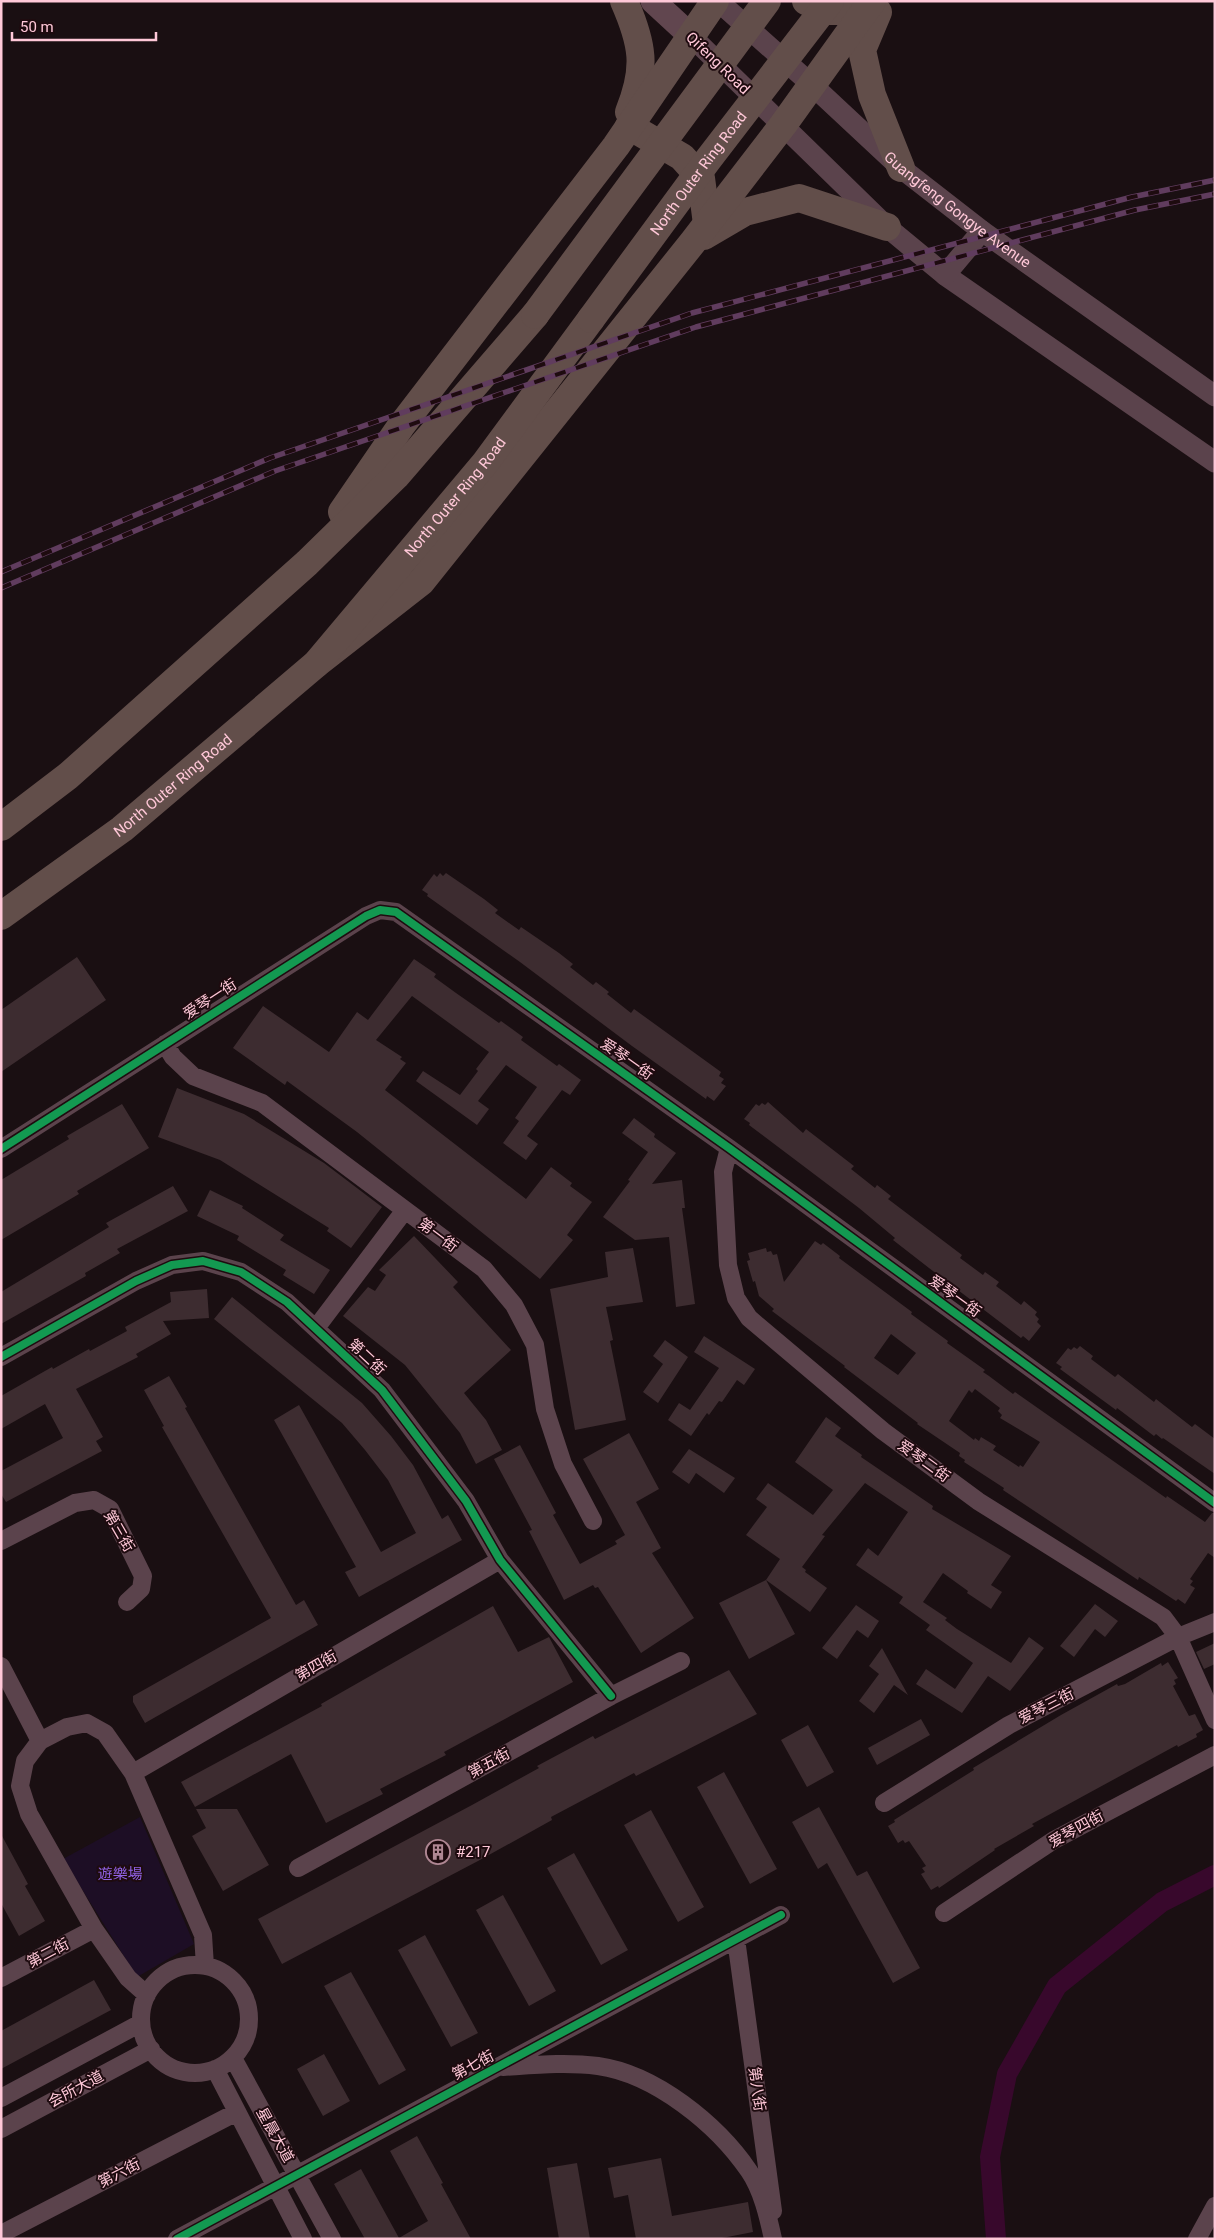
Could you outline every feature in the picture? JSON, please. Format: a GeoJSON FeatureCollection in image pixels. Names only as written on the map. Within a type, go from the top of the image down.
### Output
{"type":"FeatureCollection","features":[{"type":"Feature","properties":{"kind":"highway"},"geometry":{"type":"LineString","coordinates":[[622,136],[636,94],[642,64],[634,24],[624,1]]}},
{"type":"Feature","properties":{"kind":"highway"},"geometry":{"type":"LineString","coordinates":[[307,563],[401,426],[622,136],[716,1]]}},
{"type":"Feature","properties":{"kind":"highway"},"geometry":{"type":"LineString","coordinates":[[1,827],[68,776],[307,563],[396,476],[535,315],[767,1]]}},
{"type":"Feature","properties":{"kind":"highway"},"geometry":{"type":"LineString","coordinates":[[806,1],[827,11],[854,10],[871,1]]}},
{"type":"Feature","properties":{"kind":"highway","name":"North Outer Ring Road"},"geometry":{"type":"LineString","coordinates":[[5,914],[122,829],[316,664],[485,463],[707,161],[830,1]]}},
{"type":"Feature","properties":{"kind":"highway"},"geometry":{"type":"LineString","coordinates":[[316,664],[421,582],[700,233],[783,125],[871,1]]}},
{"type":"Feature","properties":{"kind":"highway"},"geometry":{"type":"LineString","coordinates":[[882,1],[862,50],[872,95],[901,168]]}},
{"type":"Feature","properties":{"kind":"highway"},"geometry":{"type":"LineString","coordinates":[[622,136],[682,156],[701,178],[700,233]]}},
{"type":"Feature","properties":{"kind":"highway"},"geometry":{"type":"LineString","coordinates":[[700,233],[745,212],[799,198],[887,227]]}},
{"type":"Feature","properties":{"kind":"main road","name":"Qifeng Road"},"geometry":{"type":"LineString","coordinates":[[653,1],[692,37]]}},
{"type":"Feature","properties":{"kind":"street","name":"Guangfeng Gongye Avenue"},"geometry":{"type":"LineString","coordinates":[[716,1],[811,84],[901,168],[982,231],[1215,396]]}},
{"type":"Feature","properties":{"kind":"street","name":"Qifeng Road"},"geometry":{"type":"LineString","coordinates":[[692,37],[783,125]]}},
{"type":"Feature","properties":{"kind":"street"},"geometry":{"type":"LineString","coordinates":[[783,125],[887,227],[945,275],[1215,462]]}},
{"type":"Feature","properties":{"kind":"street"},"geometry":{"type":"LineString","coordinates":[[945,275],[982,231]]}},
{"type":"Feature","properties":{"kind":"street","name":"爱琴一街"},"geometry":{"type":"LineString","coordinates":[[1,1149],[366,916],[380,910],[396,912],[729,1148],[1215,1503]]}},
{"type":"Feature","properties":{"kind":"street","name":"第一街"},"geometry":{"type":"LineString","coordinates":[[165,1044],[173,1057],[193,1076],[262,1103],[484,1269],[514,1305],[535,1345],[545,1409],[562,1464],[593,1522]]}},
{"type":"Feature","properties":{"kind":"street","name":"爱琴二街"},"geometry":{"type":"LineString","coordinates":[[729,1148],[723,1172],[728,1265],[736,1298],[749,1318],[891,1437],[978,1501],[1162,1617],[1178,1637],[1215,1720]]}},
{"type":"Feature","properties":{"kind":"street"},"geometry":{"type":"LineString","coordinates":[[316,1328],[405,1210]]}},
{"type":"Feature","properties":{"kind":"street","name":"第二街"},"geometry":{"type":"LineString","coordinates":[[1,1357],[136,1281],[172,1266],[204,1261],[241,1272],[287,1302],[382,1390],[466,1501],[500,1560],[611,1696]]}},
{"type":"Feature","properties":{"kind":"street","name":"第三街"},"geometry":{"type":"LineString","coordinates":[[1,1541],[75,1503],[94,1500],[110,1509],[144,1576],[141,1589],[127,1602]]}},
{"type":"Feature","properties":{"kind":"street","name":"第四街"},"geometry":{"type":"LineString","coordinates":[[133,1773],[500,1560]]}},
{"type":"Feature","properties":{"kind":"street","name":"爱琴三街"},"geometry":{"type":"LineString","coordinates":[[884,1804],[1009,1725],[1178,1637],[1215,1622]]}},
{"type":"Feature","properties":{"kind":"street","name":"第五街"},"geometry":{"type":"LineString","coordinates":[[298,1868],[611,1696],[681,1661]]}},
{"type":"Feature","properties":{"kind":"street"},"geometry":{"type":"LineString","coordinates":[[1,1666],[40,1741]]}},
{"type":"Feature","properties":{"kind":"street"},"geometry":{"type":"LineString","coordinates":[[147,1994],[128,1978],[94,1929],[29,1814],[20,1786],[25,1761],[40,1741],[67,1727],[87,1723],[105,1732],[133,1773],[203,1935],[205,1966]]}},
{"type":"Feature","properties":{"kind":"street","name":"爱琴四街"},"geometry":{"type":"LineString","coordinates":[[944,1913],[1054,1840],[1215,1755]]}},
{"type":"Feature","properties":{"kind":"street","name":"第七街"},"geometry":{"type":"LineString","coordinates":[[178,2239],[781,1915]]}},
{"type":"Feature","properties":{"kind":"street","name":"第二街"},"geometry":{"type":"LineString","coordinates":[[1,1978],[94,1929]]}},
{"type":"Feature","properties":{"kind":"street","name":"第八街"},"geometry":{"type":"LineString","coordinates":[[736,1939],[775,2239]]}},
{"type":"Feature","properties":{"kind":"street"},"geometry":{"type":"LineString","coordinates":[[181,1966],[216,1968],[230,1976],[242,1990],[248,2006],[250,2023],[246,2040],[233,2058],[223,2066],[207,2072],[198,2073],[171,2068],[156,2057],[145,2041],[141,2023],[143,2004],[147,1994],[164,1974],[181,1966]]}},
{"type":"Feature","properties":{"kind":"street","name":"会所大道"},"geometry":{"type":"LineString","coordinates":[[1,2098],[141,2023]]}},
{"type":"Feature","properties":{"kind":"street","name":"会所大道"},"geometry":{"type":"LineString","coordinates":[[1,2129],[151,2049]]}},
{"type":"Feature","properties":{"kind":"street","name":"星晨大道"},"geometry":{"type":"LineString","coordinates":[[233,2058],[332,2239]]}},
{"type":"Feature","properties":{"kind":"street","name":"第七街"},"geometry":{"type":"LineString","coordinates":[[497,2067],[552,2063],[600,2066],[625,2073],[660,2090],[694,2111],[726,2142],[750,2172],[765,2207],[775,2239]]}},
{"type":"Feature","properties":{"kind":"street","name":"星晨大道"},"geometry":{"type":"LineString","coordinates":[[215,2069],[303,2239]]}},
{"type":"Feature","properties":{"kind":"street","name":"第六街"},"geometry":{"type":"LineString","coordinates":[[1,2234],[237,2112]]}},
{"type":"Feature","properties":{"kind":"street"},"geometry":{"type":"LineString","coordinates":[[1197,2239],[1215,2206]]}},
{"type":"Feature","properties":{"kind":"green space","name":"遊樂場"},"geometry":{"type":"Polygon","coordinates":[[[140,1817],[194,1944],[137,1977],[63,1859],[140,1817]]]}},
{"type":"Feature","properties":{"kind":"building"},"geometry":{"type":"Polygon","coordinates":[[[440,873],[443,876],[446,873],[484,899],[498,910],[495,913],[519,930],[521,927],[559,953],[573,964],[570,967],[593,985],[596,982],[609,992],[607,994],[631,1013],[634,1009],[721,1072],[719,1076],[724,1079],[721,1083],[726,1086],[714,1101],[707,1096],[706,1099],[427,896],[428,894],[422,890],[434,874],[437,877],[440,873]]]}},
{"type":"Feature","properties":{"kind":"building"},"geometry":{"type":"Polygon","coordinates":[[[77,957],[106,1000],[1,1072],[1,1010],[77,957]]]}},
{"type":"Feature","properties":{"kind":"building"},"geometry":{"type":"Polygon","coordinates":[[[414,959],[436,974],[434,977],[456,993],[499,1023],[501,1021],[523,1037],[521,1040],[557,1066],[559,1064],[581,1080],[570,1095],[562,1090],[527,1136],[538,1144],[526,1160],[503,1143],[519,1121],[515,1118],[537,1087],[506,1065],[478,1101],[489,1109],[477,1125],[416,1081],[423,1071],[460,1095],[478,1071],[476,1069],[489,1052],[412,996],[376,1040],[402,1057],[400,1059],[406,1063],[385,1090],[526,1199],[551,1167],[572,1183],[570,1186],[592,1202],[567,1235],[573,1240],[540,1279],[357,1132],[287,1081],[285,1085],[233,1048],[263,1006],[329,1052],[357,1012],[368,1020],[414,959]]]}},
{"type":"Feature","properties":{"kind":"building"},"geometry":{"type":"Polygon","coordinates":[[[177,1088],[244,1114],[324,1163],[382,1207],[351,1248],[327,1231],[329,1228],[220,1160],[158,1137],[177,1088]]]}},
{"type":"Feature","properties":{"kind":"building"},"geometry":{"type":"Polygon","coordinates":[[[768,1102],[803,1133],[806,1129],[854,1166],[851,1169],[875,1188],[877,1185],[891,1196],[888,1199],[962,1255],[960,1258],[983,1275],[985,1272],[999,1282],[996,1286],[1021,1305],[1024,1301],[1037,1312],[1035,1315],[1039,1319],[1037,1322],[1041,1326],[1029,1341],[1023,1336],[1021,1338],[929,1268],[893,1240],[895,1238],[859,1208],[749,1125],[750,1123],[744,1119],[756,1104],[759,1106],[762,1103],[765,1105],[768,1102]]]}},
{"type":"Feature","properties":{"kind":"building"},"geometry":{"type":"Polygon","coordinates":[[[122,1104],[149,1148],[77,1191],[79,1194],[1,1240],[1,1180],[69,1139],[67,1136],[122,1104]]]}},
{"type":"Feature","properties":{"kind":"building"},"geometry":{"type":"Polygon","coordinates":[[[634,1118],[655,1134],[654,1137],[676,1153],[652,1184],[682,1180],[685,1208],[682,1208],[695,1304],[676,1307],[669,1237],[635,1240],[603,1217],[630,1181],[628,1180],[648,1152],[622,1133],[634,1118]]]}},
{"type":"Feature","properties":{"kind":"building"},"geometry":{"type":"Polygon","coordinates":[[[173,1186],[188,1211],[117,1249],[120,1253],[85,1273],[86,1276],[1,1324],[1,1292],[109,1227],[106,1223],[173,1186]]]}},
{"type":"Feature","properties":{"kind":"building"},"geometry":{"type":"Polygon","coordinates":[[[210,1190],[243,1206],[242,1208],[284,1235],[280,1240],[330,1270],[314,1294],[283,1275],[286,1270],[237,1240],[239,1236],[197,1216],[210,1190]]]}},
{"type":"Feature","properties":{"kind":"building"},"geometry":{"type":"Polygon","coordinates":[[[414,1236],[458,1282],[453,1287],[511,1350],[464,1393],[486,1420],[502,1450],[476,1464],[460,1433],[405,1365],[343,1316],[368,1287],[375,1291],[386,1275],[379,1270],[414,1236]]]}},
{"type":"Feature","properties":{"kind":"building"},"geometry":{"type":"Polygon","coordinates":[[[815,1241],[821,1245],[823,1243],[840,1256],[839,1258],[912,1312],[911,1314],[985,1370],[983,1372],[1013,1394],[1015,1392],[1166,1498],[1167,1496],[1205,1522],[1212,1513],[1215,1513],[1215,1558],[1208,1553],[1190,1579],[1193,1581],[1190,1585],[1195,1588],[1185,1604],[1178,1599],[1176,1601],[1139,1577],[1138,1580],[1003,1490],[1004,1488],[964,1462],[965,1460],[959,1456],[960,1453],[917,1424],[772,1311],[774,1309],[759,1296],[755,1281],[753,1282],[747,1261],[750,1260],[748,1253],[766,1248],[767,1252],[771,1251],[773,1255],[777,1254],[784,1282],[815,1241]],[[891,1334],[874,1358],[898,1375],[916,1353],[891,1334]],[[975,1389],[972,1393],[969,1390],[949,1421],[974,1440],[975,1438],[979,1441],[981,1437],[996,1446],[993,1450],[1019,1467],[1020,1465],[1023,1467],[1040,1442],[1000,1418],[1002,1415],[998,1411],[1000,1408],[975,1389]]]}},
{"type":"Feature","properties":{"kind":"building"},"geometry":{"type":"Polygon","coordinates":[[[633,1248],[643,1302],[606,1307],[613,1340],[610,1341],[626,1420],[575,1430],[550,1289],[608,1277],[605,1252],[633,1248]]]}},
{"type":"Feature","properties":{"kind":"building"},"geometry":{"type":"Polygon","coordinates":[[[207,1289],[209,1318],[163,1321],[171,1334],[136,1354],[138,1357],[76,1389],[103,1437],[96,1441],[102,1451],[6,1502],[1,1494],[1,1471],[63,1438],[45,1404],[1,1429],[1,1396],[52,1367],[53,1369],[127,1331],[125,1327],[171,1302],[170,1292],[207,1289]]]}},
{"type":"Feature","properties":{"kind":"building"},"geometry":{"type":"Polygon","coordinates":[[[232,1297],[362,1403],[413,1465],[442,1519],[448,1515],[462,1540],[359,1597],[345,1572],[356,1567],[274,1420],[299,1405],[381,1552],[416,1533],[388,1480],[342,1423],[214,1319],[232,1297]]]}},
{"type":"Feature","properties":{"kind":"building"},"geometry":{"type":"Polygon","coordinates":[[[704,1336],[755,1369],[744,1385],[737,1380],[722,1402],[719,1401],[709,1415],[707,1413],[691,1436],[668,1420],[679,1403],[690,1410],[719,1368],[694,1352],[704,1336]]]}},
{"type":"Feature","properties":{"kind":"building"},"geometry":{"type":"Polygon","coordinates":[[[665,1340],[688,1357],[658,1403],[643,1392],[663,1364],[653,1356],[665,1340]]]}},
{"type":"Feature","properties":{"kind":"building"},"geometry":{"type":"Polygon","coordinates":[[[1080,1346],[1093,1356],[1091,1359],[1115,1377],[1118,1374],[1154,1402],[1156,1399],[1192,1427],[1195,1424],[1215,1439],[1215,1474],[1163,1438],[1156,1434],[1154,1436],[1060,1369],[1062,1367],[1056,1363],[1068,1348],[1071,1350],[1074,1347],[1077,1349],[1080,1346]]]}},
{"type":"Feature","properties":{"kind":"building"},"geometry":{"type":"Polygon","coordinates":[[[169,1376],[187,1407],[185,1408],[296,1605],[304,1600],[318,1625],[145,1723],[133,1702],[133,1696],[271,1618],[162,1427],[164,1426],[144,1390],[169,1376]]]}},
{"type":"Feature","properties":{"kind":"building"},"geometry":{"type":"Polygon","coordinates":[[[826,1417],[841,1428],[835,1436],[862,1455],[861,1457],[933,1506],[932,1509],[1011,1556],[991,1585],[1002,1592],[991,1609],[967,1593],[968,1591],[943,1573],[923,1602],[947,1618],[945,1620],[957,1629],[1011,1663],[1029,1637],[1044,1648],[1010,1691],[988,1676],[962,1713],[916,1684],[926,1669],[955,1689],[973,1663],[926,1630],[930,1625],[899,1603],[903,1597],[856,1565],[868,1548],[878,1556],[908,1512],[865,1483],[822,1535],[825,1536],[802,1567],[806,1570],[805,1572],[827,1588],[810,1612],[766,1580],[780,1559],[746,1535],[767,1507],[756,1499],[768,1483],[813,1515],[833,1490],[795,1462],[826,1417]]]}},
{"type":"Feature","properties":{"kind":"building"},"geometry":{"type":"Polygon","coordinates":[[[629,1433],[659,1489],[636,1502],[661,1548],[652,1553],[694,1618],[641,1653],[598,1587],[595,1588],[593,1585],[564,1600],[529,1531],[532,1530],[494,1459],[520,1445],[556,1513],[553,1515],[580,1564],[617,1544],[615,1541],[625,1535],[583,1459],[629,1433]]]}},
{"type":"Feature","properties":{"kind":"building"},"geometry":{"type":"Polygon","coordinates":[[[689,1449],[735,1478],[724,1493],[696,1473],[689,1484],[672,1472],[689,1449]]]}},
{"type":"Feature","properties":{"kind":"building"},"geometry":{"type":"Polygon","coordinates":[[[766,1580],[795,1634],[749,1659],[719,1603],[766,1580]]]}},
{"type":"Feature","properties":{"kind":"building"},"geometry":{"type":"Polygon","coordinates":[[[1095,1604],[1118,1621],[1105,1637],[1095,1629],[1074,1657],[1060,1646],[1095,1604]]]}},
{"type":"Feature","properties":{"kind":"building"},"geometry":{"type":"Polygon","coordinates":[[[856,1605],[879,1621],[868,1638],[857,1630],[837,1659],[822,1648],[856,1605]]]}},
{"type":"Feature","properties":{"kind":"building"},"geometry":{"type":"Polygon","coordinates":[[[493,1606],[518,1652],[549,1637],[573,1682],[444,1752],[446,1755],[380,1789],[383,1794],[326,1823],[291,1754],[195,1807],[181,1782],[322,1706],[321,1704],[493,1606]]]}},
{"type":"Feature","properties":{"kind":"building"},"geometry":{"type":"Polygon","coordinates":[[[1215,1643],[1215,1664],[1204,1669],[1196,1652],[1215,1643]]]}},
{"type":"Feature","properties":{"kind":"building"},"geometry":{"type":"Polygon","coordinates":[[[882,1648],[908,1695],[894,1685],[874,1713],[859,1701],[879,1674],[869,1666],[882,1648]]]}},
{"type":"Feature","properties":{"kind":"building"},"geometry":{"type":"Polygon","coordinates":[[[1168,1662],[1178,1678],[1174,1680],[1176,1684],[1173,1686],[1189,1716],[1195,1714],[1203,1730],[1196,1734],[1197,1737],[1178,1747],[1177,1745],[1032,1824],[1034,1826],[994,1849],[939,1888],[938,1886],[931,1890],[921,1874],[925,1872],[922,1868],[926,1866],[909,1841],[905,1843],[903,1840],[898,1843],[888,1826],[895,1822],[894,1820],[974,1770],[973,1768],[1061,1715],[1117,1684],[1118,1686],[1125,1684],[1161,1663],[1162,1666],[1168,1662]]]}},
{"type":"Feature","properties":{"kind":"building"},"geometry":{"type":"Polygon","coordinates":[[[729,1670],[757,1714],[636,1776],[634,1773],[551,1817],[552,1820],[478,1861],[282,1964],[258,1919],[472,1805],[539,1768],[537,1766],[593,1736],[595,1739],[729,1670]]]}},
{"type":"Feature","properties":{"kind":"building"},"geometry":{"type":"Polygon","coordinates":[[[921,1719],[930,1735],[877,1765],[868,1748],[921,1719]]]}},
{"type":"Feature","properties":{"kind":"building"},"geometry":{"type":"Polygon","coordinates":[[[808,1725],[834,1772],[807,1787],[781,1740],[808,1725]]]}},
{"type":"Feature","properties":{"kind":"building"},"geometry":{"type":"Polygon","coordinates":[[[724,1772],[777,1869],[750,1884],[697,1787],[724,1772]]]}},
{"type":"Feature","properties":{"kind":"building"},"geometry":{"type":"Polygon","coordinates":[[[819,1807],[857,1876],[867,1871],[920,1968],[893,1983],[827,1863],[818,1869],[792,1822],[819,1807]]]}},
{"type":"Feature","properties":{"kind":"building"},"geometry":{"type":"Polygon","coordinates":[[[196,1809],[237,1809],[269,1865],[223,1891],[192,1836],[206,1828],[196,1809]]]}},
{"type":"Feature","properties":{"kind":"building"},"geometry":{"type":"Polygon","coordinates":[[[651,1810],[704,1907],[678,1922],[624,1825],[651,1810]]]}},
{"type":"Feature","properties":{"kind":"building"},"geometry":{"type":"Polygon","coordinates":[[[1,1834],[28,1884],[25,1886],[45,1921],[19,1936],[1,1903],[1,1834]]]}},
{"type":"Feature","properties":{"kind":"building"},"geometry":{"type":"Polygon","coordinates":[[[574,1853],[628,1950],[601,1965],[547,1868],[574,1853]]]}},
{"type":"Feature","properties":{"kind":"building"},"geometry":{"type":"Polygon","coordinates":[[[503,1895],[556,1991],[529,2006],[476,1910],[503,1895]]]}},
{"type":"Feature","properties":{"kind":"building"},"geometry":{"type":"Polygon","coordinates":[[[425,1935],[478,2033],[451,2047],[398,1950],[425,1935]]]}},
{"type":"Feature","properties":{"kind":"building"},"geometry":{"type":"Polygon","coordinates":[[[351,1972],[406,2070],[379,2085],[324,1986],[351,1972]]]}},
{"type":"Feature","properties":{"kind":"building"},"geometry":{"type":"Polygon","coordinates":[[[94,1980],[111,2010],[1,2069],[1,2031],[94,1980]]]}},
{"type":"Feature","properties":{"kind":"building"},"geometry":{"type":"Polygon","coordinates":[[[324,2054],[350,2101],[323,2116],[297,2069],[324,2054]]]}},
{"type":"Feature","properties":{"kind":"building"},"geometry":{"type":"Polygon","coordinates":[[[417,2136],[471,2239],[365,2239],[334,2184],[361,2169],[399,2238],[428,2221],[390,2151],[417,2136]]]}},
{"type":"Feature","properties":{"kind":"building"},"geometry":{"type":"Polygon","coordinates":[[[661,2158],[672,2216],[748,2202],[753,2232],[717,2239],[636,2239],[628,2195],[614,2198],[608,2168],[661,2158]]]}},
{"type":"Feature","properties":{"kind":"building"},"geometry":{"type":"Polygon","coordinates":[[[577,2163],[590,2239],[559,2239],[547,2168],[577,2163]]]}},
{"type":"Feature","properties":{"kind":"waterway"},"geometry":{"type":"LineString","coordinates":[[996,2239],[990,2157],[1007,2074],[1057,1986],[1162,1902],[1215,1875]]}},
{"type":"Feature","properties":{"kind":"railway"},"geometry":{"type":"LineString","coordinates":[[1,572],[270,458],[692,313],[1132,197],[1215,180]]}},
{"type":"Feature","properties":{"kind":"railway"},"geometry":{"type":"LineString","coordinates":[[1,588],[275,471],[696,327],[1135,210],[1215,194]]}},
{"type":"Feature","properties":{"kind":"cycle path"},"geometry":{"type":"LineString","coordinates":[[1,1149],[366,916],[380,910],[396,912],[729,1148],[1215,1503]]}},
{"type":"Feature","properties":{"kind":"cycle path"},"geometry":{"type":"LineString","coordinates":[[1,1357],[136,1281],[172,1265],[203,1261],[241,1272],[287,1302],[382,1390],[466,1501],[500,1560],[611,1696]]}},
{"type":"Feature","properties":{"kind":"cycle path"},"geometry":{"type":"LineString","coordinates":[[177,2239],[781,1915]]}},
{"type":"Feature","properties":{"kind":"place","name":"#217"},"geometry":{"type":"Point","coordinates":[438,1852]}}]}
